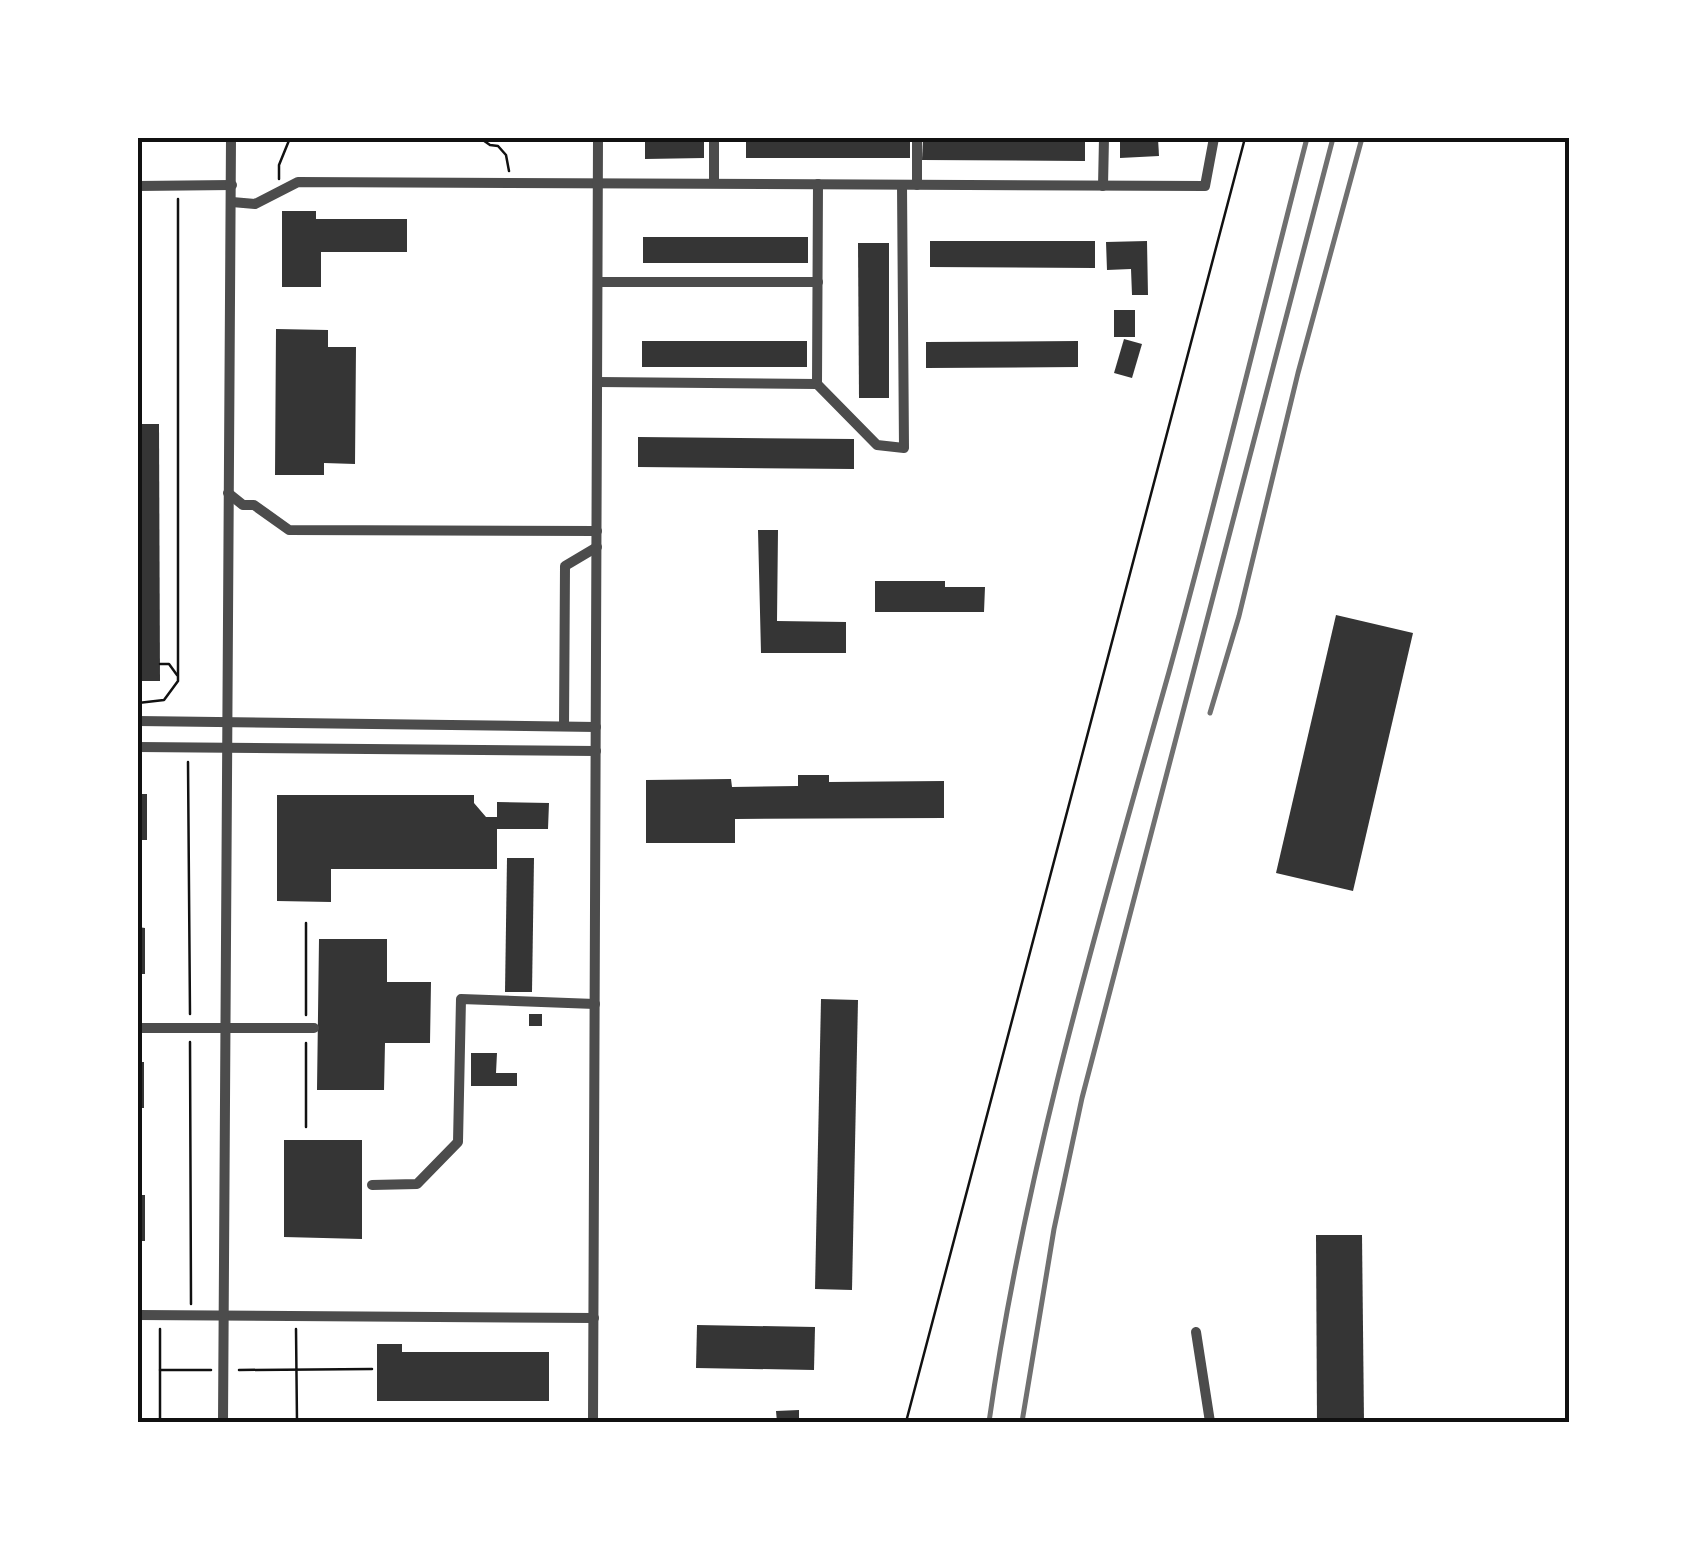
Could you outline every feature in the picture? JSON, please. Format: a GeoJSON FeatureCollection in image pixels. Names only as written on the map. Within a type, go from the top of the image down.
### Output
{"type":"FeatureCollection","features":[{"type":"Feature","properties":{"kind":"street"},"geometry":{"type":"LineString","coordinates":[[224,1422],[231,138]]}},
{"type":"Feature","properties":{"kind":"street"},"geometry":{"type":"LineString","coordinates":[[593,1422],[598,138]]}},
{"type":"Feature","properties":{"kind":"street"},"geometry":{"type":"LineString","coordinates":[[714,138],[714,184]]}},
{"type":"Feature","properties":{"kind":"street"},"geometry":{"type":"LineString","coordinates":[[916,138],[917,185]]}},
{"type":"Feature","properties":{"kind":"street"},"geometry":{"type":"LineString","coordinates":[[1104,138],[1104,186]]}},
{"type":"Feature","properties":{"kind":"street"},"geometry":{"type":"LineString","coordinates":[[232,202],[255,204],[298,182],[1204,186],[1214,138]]}},
{"type":"Feature","properties":{"kind":"street"},"geometry":{"type":"LineString","coordinates":[[818,184],[817,384],[877,446],[904,448],[902,185]]}},
{"type":"Feature","properties":{"kind":"street"},"geometry":{"type":"LineString","coordinates":[[138,186],[232,185]]}},
{"type":"Feature","properties":{"kind":"street"},"geometry":{"type":"LineString","coordinates":[[598,282],[818,282]]}},
{"type":"Feature","properties":{"kind":"street"},"geometry":{"type":"LineString","coordinates":[[598,382],[817,384]]}},
{"type":"Feature","properties":{"kind":"street"},"geometry":{"type":"LineString","coordinates":[[228,494],[243,505],[254,505],[289,530],[597,531]]}},
{"type":"Feature","properties":{"kind":"street"},"geometry":{"type":"LineString","coordinates":[[564,726],[565,566],[597,547]]}},
{"type":"Feature","properties":{"kind":"street"},"geometry":{"type":"LineString","coordinates":[[138,721],[596,727]]}},
{"type":"Feature","properties":{"kind":"street"},"geometry":{"type":"LineString","coordinates":[[341,724],[341,749]]}},
{"type":"Feature","properties":{"kind":"street"},"geometry":{"type":"LineString","coordinates":[[457,725],[457,750]]}},
{"type":"Feature","properties":{"kind":"street"},"geometry":{"type":"LineString","coordinates":[[138,748],[596,750]]}},
{"type":"Feature","properties":{"kind":"street"},"geometry":{"type":"LineString","coordinates":[[372,1184],[417,1184],[458,1142],[462,999],[594,1004]]}},
{"type":"Feature","properties":{"kind":"street"},"geometry":{"type":"LineString","coordinates":[[138,1028],[314,1028]]}},
{"type":"Feature","properties":{"kind":"street"},"geometry":{"type":"LineString","coordinates":[[138,1315],[594,1318]]}},
{"type":"Feature","properties":{"kind":"street"},"geometry":{"type":"LineString","coordinates":[[1196,1332],[1210,1422]]}},
{"type":"Feature","properties":{"kind":"path"},"geometry":{"type":"LineString","coordinates":[[279,192],[279,164],[290,138]]}},
{"type":"Feature","properties":{"kind":"path"},"geometry":{"type":"LineString","coordinates":[[480,138],[498,146],[506,155],[511,182]]}},
{"type":"Feature","properties":{"kind":"path"},"geometry":{"type":"LineString","coordinates":[[906,1422],[1246,138]]}},
{"type":"Feature","properties":{"kind":"path"},"geometry":{"type":"LineString","coordinates":[[138,703],[164,700],[178,681],[178,186]]}},
{"type":"Feature","properties":{"kind":"path"},"geometry":{"type":"LineString","coordinates":[[160,664],[172,667],[178,681]]}},
{"type":"Feature","properties":{"kind":"path"},"geometry":{"type":"LineString","coordinates":[[188,748],[191,1316]]}},
{"type":"Feature","properties":{"kind":"path"},"geometry":{"type":"LineString","coordinates":[[160,1316],[160,1422]]}},
{"type":"Feature","properties":{"kind":"path"},"geometry":{"type":"LineString","coordinates":[[296,1316],[297,1422]]}},
{"type":"Feature","properties":{"kind":"path"},"geometry":{"type":"LineString","coordinates":[[160,1370],[372,1369]]}},
{"type":"Feature","properties":{"kind":"building"},"geometry":{"type":"Polygon","coordinates":[[[645,138],[704,138],[704,158],[645,159],[645,138]]]}},
{"type":"Feature","properties":{"kind":"building"},"geometry":{"type":"Polygon","coordinates":[[[746,138],[910,138],[910,158],[746,158],[746,138]]]}},
{"type":"Feature","properties":{"kind":"building"},"geometry":{"type":"Polygon","coordinates":[[[923,138],[1085,138],[1085,161],[922,160],[923,138]]]}},
{"type":"Feature","properties":{"kind":"building"},"geometry":{"type":"Polygon","coordinates":[[[1120,138],[1158,138],[1159,156],[1120,158],[1120,138]]]}},
{"type":"Feature","properties":{"kind":"building"},"geometry":{"type":"Polygon","coordinates":[[[282,211],[316,211],[316,219],[407,219],[407,252],[321,252],[321,287],[282,287],[282,211]]]}},
{"type":"Feature","properties":{"kind":"building"},"geometry":{"type":"Polygon","coordinates":[[[643,237],[808,237],[808,263],[643,263],[643,237]]]}},
{"type":"Feature","properties":{"kind":"building"},"geometry":{"type":"Polygon","coordinates":[[[930,241],[1095,241],[1095,268],[930,267],[930,241]]]}},
{"type":"Feature","properties":{"kind":"building"},"geometry":{"type":"Polygon","coordinates":[[[1147,241],[1148,295],[1132,295],[1131,269],[1107,270],[1106,242],[1147,241]]]}},
{"type":"Feature","properties":{"kind":"building"},"geometry":{"type":"Polygon","coordinates":[[[858,243],[889,243],[889,398],[859,398],[858,243]]]}},
{"type":"Feature","properties":{"kind":"building"},"geometry":{"type":"Polygon","coordinates":[[[1114,310],[1135,310],[1135,337],[1114,337],[1114,310]]]}},
{"type":"Feature","properties":{"kind":"building"},"geometry":{"type":"Polygon","coordinates":[[[276,329],[328,330],[328,347],[356,347],[355,464],[324,463],[324,475],[275,475],[276,329]]]}},
{"type":"Feature","properties":{"kind":"building"},"geometry":{"type":"Polygon","coordinates":[[[1124,339],[1142,344],[1132,378],[1114,373],[1124,339]]]}},
{"type":"Feature","properties":{"kind":"building"},"geometry":{"type":"Polygon","coordinates":[[[642,341],[807,341],[807,367],[642,367],[642,341]]]}},
{"type":"Feature","properties":{"kind":"building"},"geometry":{"type":"Polygon","coordinates":[[[1078,341],[1078,367],[926,368],[926,342],[1078,341]]]}},
{"type":"Feature","properties":{"kind":"building"},"geometry":{"type":"Polygon","coordinates":[[[138,424],[159,424],[160,681],[138,681],[138,424]]]}},
{"type":"Feature","properties":{"kind":"building"},"geometry":{"type":"Polygon","coordinates":[[[638,437],[854,439],[854,469],[638,467],[638,437]]]}},
{"type":"Feature","properties":{"kind":"building"},"geometry":{"type":"Polygon","coordinates":[[[758,530],[778,530],[777,621],[846,622],[846,653],[761,653],[758,530]]]}},
{"type":"Feature","properties":{"kind":"building"},"geometry":{"type":"Polygon","coordinates":[[[875,581],[945,581],[945,587],[985,587],[984,612],[875,612],[875,581]]]}},
{"type":"Feature","properties":{"kind":"building"},"geometry":{"type":"Polygon","coordinates":[[[1336,615],[1413,633],[1353,891],[1276,873],[1336,615]]]}},
{"type":"Feature","properties":{"kind":"building"},"geometry":{"type":"Polygon","coordinates":[[[798,775],[829,775],[829,782],[944,781],[944,818],[735,819],[735,843],[646,843],[646,780],[731,779],[732,787],[798,786],[798,775]]]}},
{"type":"Feature","properties":{"kind":"building"},"geometry":{"type":"Polygon","coordinates":[[[138,794],[147,794],[147,840],[138,840],[138,794]]]}},
{"type":"Feature","properties":{"kind":"building"},"geometry":{"type":"Polygon","coordinates":[[[277,795],[474,795],[474,803],[486,817],[497,817],[497,802],[549,803],[548,829],[497,829],[497,869],[331,869],[331,902],[277,901],[277,795]]]}},
{"type":"Feature","properties":{"kind":"building"},"geometry":{"type":"Polygon","coordinates":[[[507,858],[534,858],[532,992],[505,992],[507,858]]]}},
{"type":"Feature","properties":{"kind":"building"},"geometry":{"type":"Polygon","coordinates":[[[138,927],[145,928],[145,974],[138,974],[138,927]]]}},
{"type":"Feature","properties":{"kind":"building"},"geometry":{"type":"Polygon","coordinates":[[[319,939],[387,939],[387,982],[431,982],[430,1043],[385,1043],[384,1090],[317,1090],[319,939]]]}},
{"type":"Feature","properties":{"kind":"building"},"geometry":{"type":"Polygon","coordinates":[[[821,999],[858,1000],[852,1290],[815,1289],[821,999]]]}},
{"type":"Feature","properties":{"kind":"building"},"geometry":{"type":"Polygon","coordinates":[[[529,1014],[542,1014],[542,1026],[529,1026],[529,1014]]]}},
{"type":"Feature","properties":{"kind":"building"},"geometry":{"type":"Polygon","coordinates":[[[471,1053],[497,1053],[496,1073],[517,1073],[517,1086],[471,1086],[471,1053]]]}},
{"type":"Feature","properties":{"kind":"building"},"geometry":{"type":"Polygon","coordinates":[[[138,1062],[144,1062],[144,1108],[138,1108],[138,1062]]]}},
{"type":"Feature","properties":{"kind":"building"},"geometry":{"type":"Polygon","coordinates":[[[284,1140],[362,1140],[362,1239],[284,1237],[284,1140]]]}},
{"type":"Feature","properties":{"kind":"building"},"geometry":{"type":"Polygon","coordinates":[[[138,1195],[145,1195],[145,1241],[138,1241],[138,1195]]]}},
{"type":"Feature","properties":{"kind":"building"},"geometry":{"type":"Polygon","coordinates":[[[1316,1235],[1362,1235],[1364,1422],[1317,1422],[1316,1235]]]}},
{"type":"Feature","properties":{"kind":"building"},"geometry":{"type":"Polygon","coordinates":[[[697,1325],[815,1327],[814,1370],[696,1368],[697,1325]]]}},
{"type":"Feature","properties":{"kind":"building"},"geometry":{"type":"Polygon","coordinates":[[[377,1344],[402,1344],[402,1352],[549,1352],[549,1401],[377,1401],[377,1344]]]}},
{"type":"Feature","properties":{"kind":"building"},"geometry":{"type":"Polygon","coordinates":[[[799,1410],[799,1422],[777,1422],[776,1411],[799,1410]]]}},
{"type":"Feature","properties":{"kind":"building"},"geometry":{"type":"Polygon","coordinates":[[[719,1418],[775,1418],[775,1422],[719,1422],[719,1418]]]}},
{"type":"Feature","properties":{"kind":"railway"},"geometry":{"type":"LineString","coordinates":[[989,1422],[1022,1233],[1066,1045],[1187,606],[1307,138]]}},
{"type":"Feature","properties":{"kind":"railway"},"geometry":{"type":"LineString","coordinates":[[1022,1422],[1054,1229],[1082,1098],[1333,138]]}},
{"type":"Feature","properties":{"kind":"railway"},"geometry":{"type":"LineString","coordinates":[[1210,713],[1239,616],[1298,373],[1362,138]]}}]}
